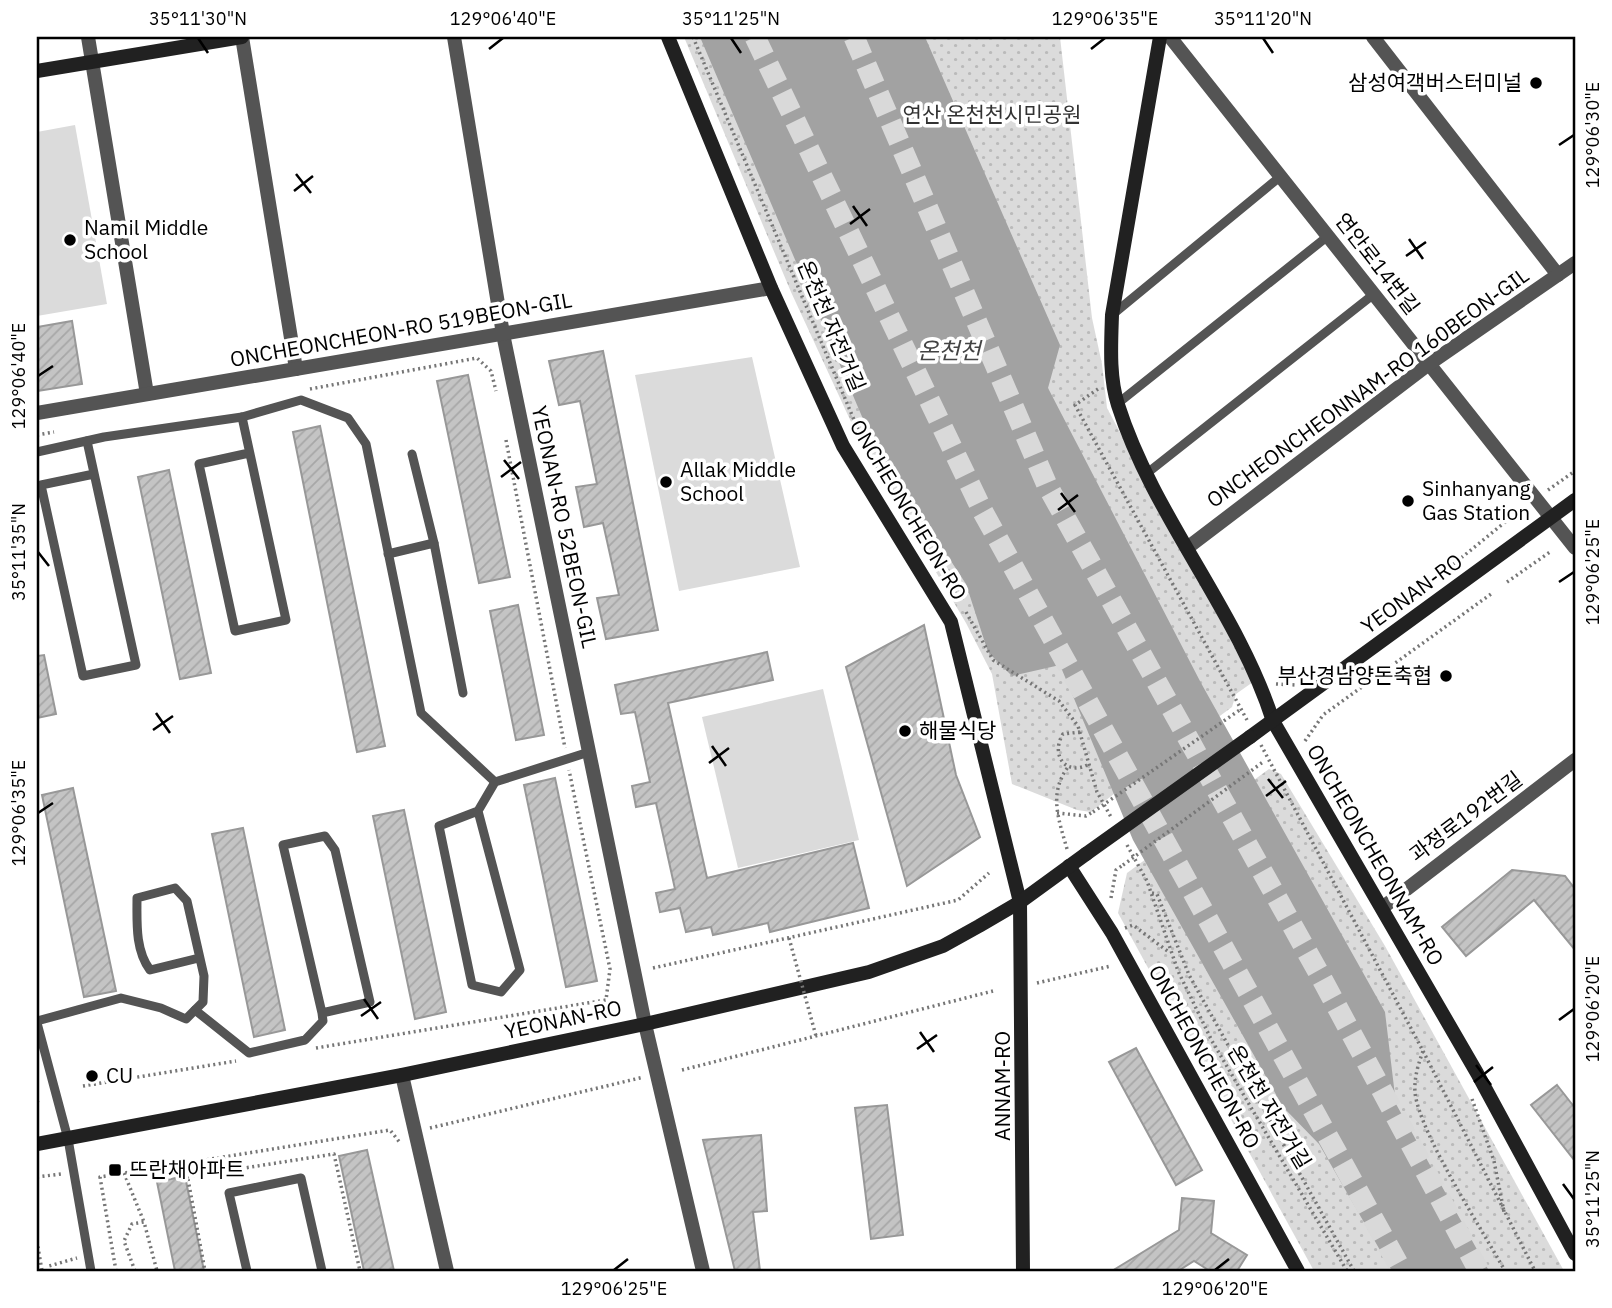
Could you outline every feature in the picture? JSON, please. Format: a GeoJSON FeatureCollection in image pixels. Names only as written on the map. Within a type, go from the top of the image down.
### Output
{"type":"FeatureCollection","features":[{"type":"Feature","properties":{"kind":"street"},"geometry":{"type":"LineString","coordinates":[[88,37],[146,394]]}},
{"type":"Feature","properties":{"kind":"street"},"geometry":{"type":"LineString","coordinates":[[37,71],[242,37],[296,369]]}},
{"type":"Feature","properties":{"kind":"street","name":"YEONAN-RO 52BEON-GIL"},"geometry":{"type":"LineString","coordinates":[[454,37],[503,334],[645,1024],[703,1271]]}},
{"type":"Feature","properties":{"kind":"street","name":"ONCHEONCHEON-RO"},"geometry":{"type":"LineString","coordinates":[[668,37],[771,288],[843,446],[951,622],[1020,902]]}},
{"type":"Feature","properties":{"kind":"street","name":"ONCHEONCHEONNAM-RO"},"geometry":{"type":"LineString","coordinates":[[1160,37],[1112,315],[1111,360],[1117,404],[1146,474],[1259,677],[1273,721],[1477,1073],[1575,1254]]}},
{"type":"Feature","properties":{"kind":"street","name":"연안로14번길"},"geometry":{"type":"LineString","coordinates":[[1170,37],[1575,548]]}},
{"type":"Feature","properties":{"kind":"street"},"geometry":{"type":"LineString","coordinates":[[1373,37],[1558,275]]}},
{"type":"Feature","properties":{"kind":"street","name":"ONCHEONCHEONNAM-RO 160BEON-GIL"},"geometry":{"type":"LineString","coordinates":[[1187,548],[1429,364],[1575,263]]}},
{"type":"Feature","properties":{"kind":"street","name":"ONCHEONCHEON-RO 519BEON-GIL"},"geometry":{"type":"LineString","coordinates":[[37,413],[771,288]]}},
{"type":"Feature","properties":{"kind":"street","name":"YEONAN-RO"},"geometry":{"type":"LineString","coordinates":[[37,1144],[402,1075],[645,1024],[839,981],[943,946],[1020,902],[1575,500]]}},
{"type":"Feature","properties":{"kind":"street","name":"과정로192번길"},"geometry":{"type":"LineString","coordinates":[[1382,908],[1575,760]]}},
{"type":"Feature","properties":{"kind":"street","name":"ONCHEONCHEON-RO"},"geometry":{"type":"LineString","coordinates":[[1070,865],[1112,933],[1298,1271]]}},
{"type":"Feature","properties":{"kind":"street","name":"ANNAM-RO"},"geometry":{"type":"LineString","coordinates":[[1020,902],[1023,1271]]}},
{"type":"Feature","properties":{"kind":"street"},"geometry":{"type":"LineString","coordinates":[[402,1075],[447,1271]]}},
{"type":"Feature","properties":{"kind":"lane"},"geometry":{"type":"LineString","coordinates":[[1112,315],[1281,176]]}},
{"type":"Feature","properties":{"kind":"lane"},"geometry":{"type":"LineString","coordinates":[[1117,404],[1328,236]]}},
{"type":"Feature","properties":{"kind":"lane"},"geometry":{"type":"LineString","coordinates":[[1146,474],[1374,294]]}},
{"type":"Feature","properties":{"kind":"lane"},"geometry":{"type":"LineString","coordinates":[[37,452],[87,441],[242,417],[301,400],[348,418],[366,444],[421,713],[495,782]]}},
{"type":"Feature","properties":{"kind":"lane"},"geometry":{"type":"LineString","coordinates":[[242,417],[250,453],[286,620],[235,631],[199,464],[250,453]]}},
{"type":"Feature","properties":{"kind":"lane"},"geometry":{"type":"LineString","coordinates":[[87,441],[136,665],[83,676],[41,485],[94,474]]}},
{"type":"Feature","properties":{"kind":"lane"},"geometry":{"type":"LineString","coordinates":[[412,454],[434,543],[463,692]]}},
{"type":"Feature","properties":{"kind":"lane"},"geometry":{"type":"LineString","coordinates":[[388,554],[434,543]]}},
{"type":"Feature","properties":{"kind":"lane"},"geometry":{"type":"LineString","coordinates":[[478,811],[520,970],[501,992],[472,985],[439,826],[478,811],[495,782],[589,752]]}},
{"type":"Feature","properties":{"kind":"lane"},"geometry":{"type":"LineString","coordinates":[[195,1010],[248,1053],[306,1040],[323,1021],[283,845],[324,836],[335,850],[370,1002],[322,1013]]}},
{"type":"Feature","properties":{"kind":"lane"},"geometry":{"type":"LineString","coordinates":[[91,1271],[68,1139],[37,1022],[121,998],[161,1008],[186,1019],[202,1002],[204,976],[187,901],[174,888],[137,898],[137,930],[144,961],[150,970],[198,958]]}},
{"type":"Feature","properties":{"kind":"lane"},"geometry":{"type":"LineString","coordinates":[[247,1271],[229,1193],[301,1178],[322,1271]]}},
{"type":"Feature","properties":{"kind":"path","name":"온천천 자전거길"},"geometry":{"type":"LineString","coordinates":[[692,37],[865,446],[952,589]]}},
{"type":"Feature","properties":{"kind":"path"},"geometry":{"type":"LineString","coordinates":[[1101,387],[1075,405],[1241,709],[1252,736],[1273,766],[1423,1051],[1505,1218],[1535,1271]]}},
{"type":"Feature","properties":{"kind":"path"},"geometry":{"type":"LineString","coordinates":[[303,1050],[606,1000],[610,969],[504,427]]}},
{"type":"Feature","properties":{"kind":"path"},"geometry":{"type":"LineString","coordinates":[[1548,490],[1575,471]]}},
{"type":"Feature","properties":{"kind":"path"},"geometry":{"type":"LineString","coordinates":[[1507,582],[1550,552]]}},
{"type":"Feature","properties":{"kind":"path"},"geometry":{"type":"LineString","coordinates":[[1305,741],[1323,715],[1491,594]]}},
{"type":"Feature","properties":{"kind":"path"},"geometry":{"type":"LineString","coordinates":[[959,601],[993,660],[1059,701],[1079,729],[1097,792],[1116,826]]}},
{"type":"Feature","properties":{"kind":"path"},"geometry":{"type":"LineString","coordinates":[[1057,813],[1086,816],[1241,709]]}},
{"type":"Feature","properties":{"kind":"path"},"geometry":{"type":"LineString","coordinates":[[1079,729],[1063,734],[1058,743],[1059,760],[1068,767],[1080,768],[1089,764]]}},
{"type":"Feature","properties":{"kind":"path"},"geometry":{"type":"LineString","coordinates":[[1111,898],[1116,870],[1263,762],[1273,766]]}},
{"type":"Feature","properties":{"kind":"path"},"geometry":{"type":"LineString","coordinates":[[1068,767],[1062,775],[1054,804],[1070,865]]}},
{"type":"Feature","properties":{"kind":"path","name":"온천천 자전거길"},"geometry":{"type":"LineString","coordinates":[[1122,837],[1150,892],[1172,954],[1212,1041],[1347,1271]]}},
{"type":"Feature","properties":{"kind":"path"},"geometry":{"type":"LineString","coordinates":[[653,968],[958,900],[989,873]]}},
{"type":"Feature","properties":{"kind":"path"},"geometry":{"type":"LineString","coordinates":[[1150,892],[1157,894],[1189,975],[1354,1271]]}},
{"type":"Feature","properties":{"kind":"path","name":"온천천 자전거길"},"geometry":{"type":"LineString","coordinates":[[1112,933],[1133,925],[1172,954]]}},
{"type":"Feature","properties":{"kind":"path"},"geometry":{"type":"LineString","coordinates":[[789,938],[816,1036]]}},
{"type":"Feature","properties":{"kind":"path"},"geometry":{"type":"LineString","coordinates":[[1035,984],[1115,965]]}},
{"type":"Feature","properties":{"kind":"path"},"geometry":{"type":"LineString","coordinates":[[682,1070],[993,991]]}},
{"type":"Feature","properties":{"kind":"path"},"geometry":{"type":"LineString","coordinates":[[1423,1051],[1416,1070],[1415,1094],[1427,1129],[1505,1271]]}},
{"type":"Feature","properties":{"kind":"path"},"geometry":{"type":"LineString","coordinates":[[83,1086],[248,1059]]}},
{"type":"Feature","properties":{"kind":"path"},"geometry":{"type":"LineString","coordinates":[[1477,1073],[1472,1085],[1472,1105],[1494,1161],[1505,1218]]}},
{"type":"Feature","properties":{"kind":"path"},"geometry":{"type":"LineString","coordinates":[[428,1128],[649,1076]]}},
{"type":"Feature","properties":{"kind":"path"},"geometry":{"type":"LineString","coordinates":[[116,1271],[100,1177],[390,1130]]}},
{"type":"Feature","properties":{"kind":"path"},"geometry":{"type":"LineString","coordinates":[[185,1163],[205,1271]]}},
{"type":"Feature","properties":{"kind":"path"},"geometry":{"type":"LineString","coordinates":[[37,1177],[60,1172],[63,1184]]}},
{"type":"Feature","properties":{"kind":"path"},"geometry":{"type":"LineString","coordinates":[[124,1173],[144,1222],[156,1271]]}},
{"type":"Feature","properties":{"kind":"path"},"geometry":{"type":"LineString","coordinates":[[135,1271],[124,1241],[132,1224],[144,1222]]}},
{"type":"Feature","properties":{"kind":"path"},"geometry":{"type":"LineString","coordinates":[[37,1241],[42,1271]]}},
{"type":"Feature","properties":{"kind":"path"},"geometry":{"type":"LineString","coordinates":[[50,1271],[49,1266],[80,1258],[77,1246]]}},
{"type":"Feature","properties":{"kind":"green space"},"geometry":{"type":"Polygon","coordinates":[[[684,37],[730,37],[1068,653],[1124,786],[1091,812],[1077,810],[1012,784],[992,674],[966,623],[864,450],[791,292],[684,37]]]}},
{"type":"Feature","properties":{"kind":"green space","name":"연산 온천천시민공원"},"geometry":{"type":"Polygon","coordinates":[[[875,37],[1060,37],[1092,318],[1102,364],[1107,408],[1253,682],[1236,694],[1232,707],[1209,724],[875,37]]]}},
{"type":"Feature","properties":{"kind":"green space"},"geometry":{"type":"Polygon","coordinates":[[[75,125],[107,304],[37,316],[37,132],[75,125]]]}},
{"type":"Feature","properties":{"kind":"green space"},"geometry":{"type":"Polygon","coordinates":[[[752,357],[800,567],[679,591],[635,375],[752,357]]]}},
{"type":"Feature","properties":{"kind":"green space"},"geometry":{"type":"Polygon","coordinates":[[[823,689],[859,840],[738,868],[702,717],[823,689]]]}},
{"type":"Feature","properties":{"kind":"green space"},"geometry":{"type":"Polygon","coordinates":[[[1269,769],[1281,774],[1385,946],[1564,1271],[1314,1271],[1118,913],[1127,873],[1269,769]]]}},
{"type":"Feature","properties":{"kind":"water","name":"온천천"},"geometry":{"type":"Polygon","coordinates":[[[700,37],[925,37],[1060,345],[1048,388],[1201,683],[1385,1012],[1396,1104],[1489,1271],[1392,1271],[1319,1144],[1283,1107],[1133,840],[1060,665],[1012,676],[988,652],[966,584],[872,440],[700,37]]]}},
{"type":"Feature","properties":{"kind":"building"},"geometry":{"type":"Polygon","coordinates":[[[72,321],[82,384],[37,391],[37,327],[72,321]]]}},
{"type":"Feature","properties":{"kind":"building"},"geometry":{"type":"Polygon","coordinates":[[[603,351],[658,630],[606,639],[597,598],[619,595],[603,523],[584,527],[576,487],[597,484],[580,401],[559,405],[549,361],[603,351]]]}},
{"type":"Feature","properties":{"kind":"building"},"geometry":{"type":"Polygon","coordinates":[[[468,375],[510,577],[479,583],[437,381],[468,375]]]}},
{"type":"Feature","properties":{"kind":"building"},"geometry":{"type":"Polygon","coordinates":[[[320,426],[385,746],[357,752],[293,432],[320,426]]]}},
{"type":"Feature","properties":{"kind":"building"},"geometry":{"type":"Polygon","coordinates":[[[169,470],[211,673],[180,679],[138,477],[169,470]]]}},
{"type":"Feature","properties":{"kind":"building"},"geometry":{"type":"Polygon","coordinates":[[[518,605],[544,735],[516,740],[490,611],[518,605]]]}},
{"type":"Feature","properties":{"kind":"building","name":"해물식당"},"geometry":{"type":"Polygon","coordinates":[[[924,625],[956,775],[980,837],[907,886],[846,667],[924,625]]]}},
{"type":"Feature","properties":{"kind":"building"},"geometry":{"type":"Polygon","coordinates":[[[767,652],[773,680],[668,703],[707,878],[853,843],[869,908],[770,932],[768,923],[713,935],[711,927],[686,932],[680,908],[660,912],[656,893],[675,889],[656,803],[636,807],[632,786],[650,782],[635,712],[621,714],[615,685],[767,652]]]}},
{"type":"Feature","properties":{"kind":"building"},"geometry":{"type":"Polygon","coordinates":[[[44,655],[56,714],[37,718],[37,656],[44,655]]]}},
{"type":"Feature","properties":{"kind":"building"},"geometry":{"type":"Polygon","coordinates":[[[555,778],[597,981],[566,987],[524,785],[555,778]]]}},
{"type":"Feature","properties":{"kind":"building"},"geometry":{"type":"Polygon","coordinates":[[[73,788],[116,991],[84,997],[42,795],[73,788]]]}},
{"type":"Feature","properties":{"kind":"building"},"geometry":{"type":"Polygon","coordinates":[[[404,810],[446,1012],[415,1019],[373,816],[404,810]]]}},
{"type":"Feature","properties":{"kind":"building"},"geometry":{"type":"Polygon","coordinates":[[[243,828],[285,1030],[254,1037],[212,834],[243,828]]]}},
{"type":"Feature","properties":{"kind":"building"},"geometry":{"type":"Polygon","coordinates":[[[1512,870],[1565,876],[1575,889],[1575,950],[1534,900],[1466,956],[1442,927],[1512,870]]]}},
{"type":"Feature","properties":{"kind":"building"},"geometry":{"type":"Polygon","coordinates":[[[1136,1048],[1202,1170],[1176,1185],[1109,1062],[1136,1048]]]}},
{"type":"Feature","properties":{"kind":"building"},"geometry":{"type":"Polygon","coordinates":[[[1557,1085],[1575,1108],[1575,1161],[1531,1105],[1557,1085]]]}},
{"type":"Feature","properties":{"kind":"building"},"geometry":{"type":"Polygon","coordinates":[[[887,1105],[903,1235],[871,1239],[855,1108],[887,1105]]]}},
{"type":"Feature","properties":{"kind":"building"},"geometry":{"type":"Polygon","coordinates":[[[761,1135],[767,1211],[753,1212],[760,1271],[735,1271],[703,1140],[761,1135]]]}},
{"type":"Feature","properties":{"kind":"building"},"geometry":{"type":"Polygon","coordinates":[[[367,1150],[394,1271],[364,1271],[339,1156],[367,1150]]]}},
{"type":"Feature","properties":{"kind":"building"},"geometry":{"type":"Polygon","coordinates":[[[185,1176],[204,1271],[175,1271],[157,1182],[185,1176]]]}},
{"type":"Feature","properties":{"kind":"building"},"geometry":{"type":"Polygon","coordinates":[[[1182,1198],[1214,1201],[1211,1233],[1247,1255],[1237,1271],[1210,1271],[1194,1261],[1178,1271],[1112,1271],[1179,1230],[1182,1198]]]}},
{"type":"Feature","properties":{"kind":"tunnel"},"geometry":{"type":"LineString","coordinates":[[755,37],[983,512],[1402,1271]]}},
{"type":"Feature","properties":{"kind":"tunnel"},"geometry":{"type":"LineString","coordinates":[[854,37],[1047,485],[1321,977],[1479,1271]]}},
{"type":"Feature","properties":{"kind":"place","name":"삼성여객버스터미널"},"geometry":{"type":"Point","coordinates":[1536,83]}},
{"type":"Feature","properties":{"kind":"place","name":"Namil Middle School"},"geometry":{"type":"Point","coordinates":[70,240]}},
{"type":"Feature","properties":{"kind":"place","name":"Allak Middle School"},"geometry":{"type":"Point","coordinates":[666,482]}},
{"type":"Feature","properties":{"kind":"place","name":"Sinhanyang Gas Station"},"geometry":{"type":"Point","coordinates":[1408,501]}},
{"type":"Feature","properties":{"kind":"place","name":"부산경남양돈축협"},"geometry":{"type":"Point","coordinates":[1446,676]}},
{"type":"Feature","properties":{"kind":"place","name":"해물식당"},"geometry":{"type":"Point","coordinates":[905,731]}},
{"type":"Feature","properties":{"kind":"place","name":"CU"},"geometry":{"type":"Point","coordinates":[92,1076]}},
{"type":"Feature","properties":{"kind":"place","name":"뜨란채아파트"},"geometry":{"type":"Point","coordinates":[115,1170]}}]}
